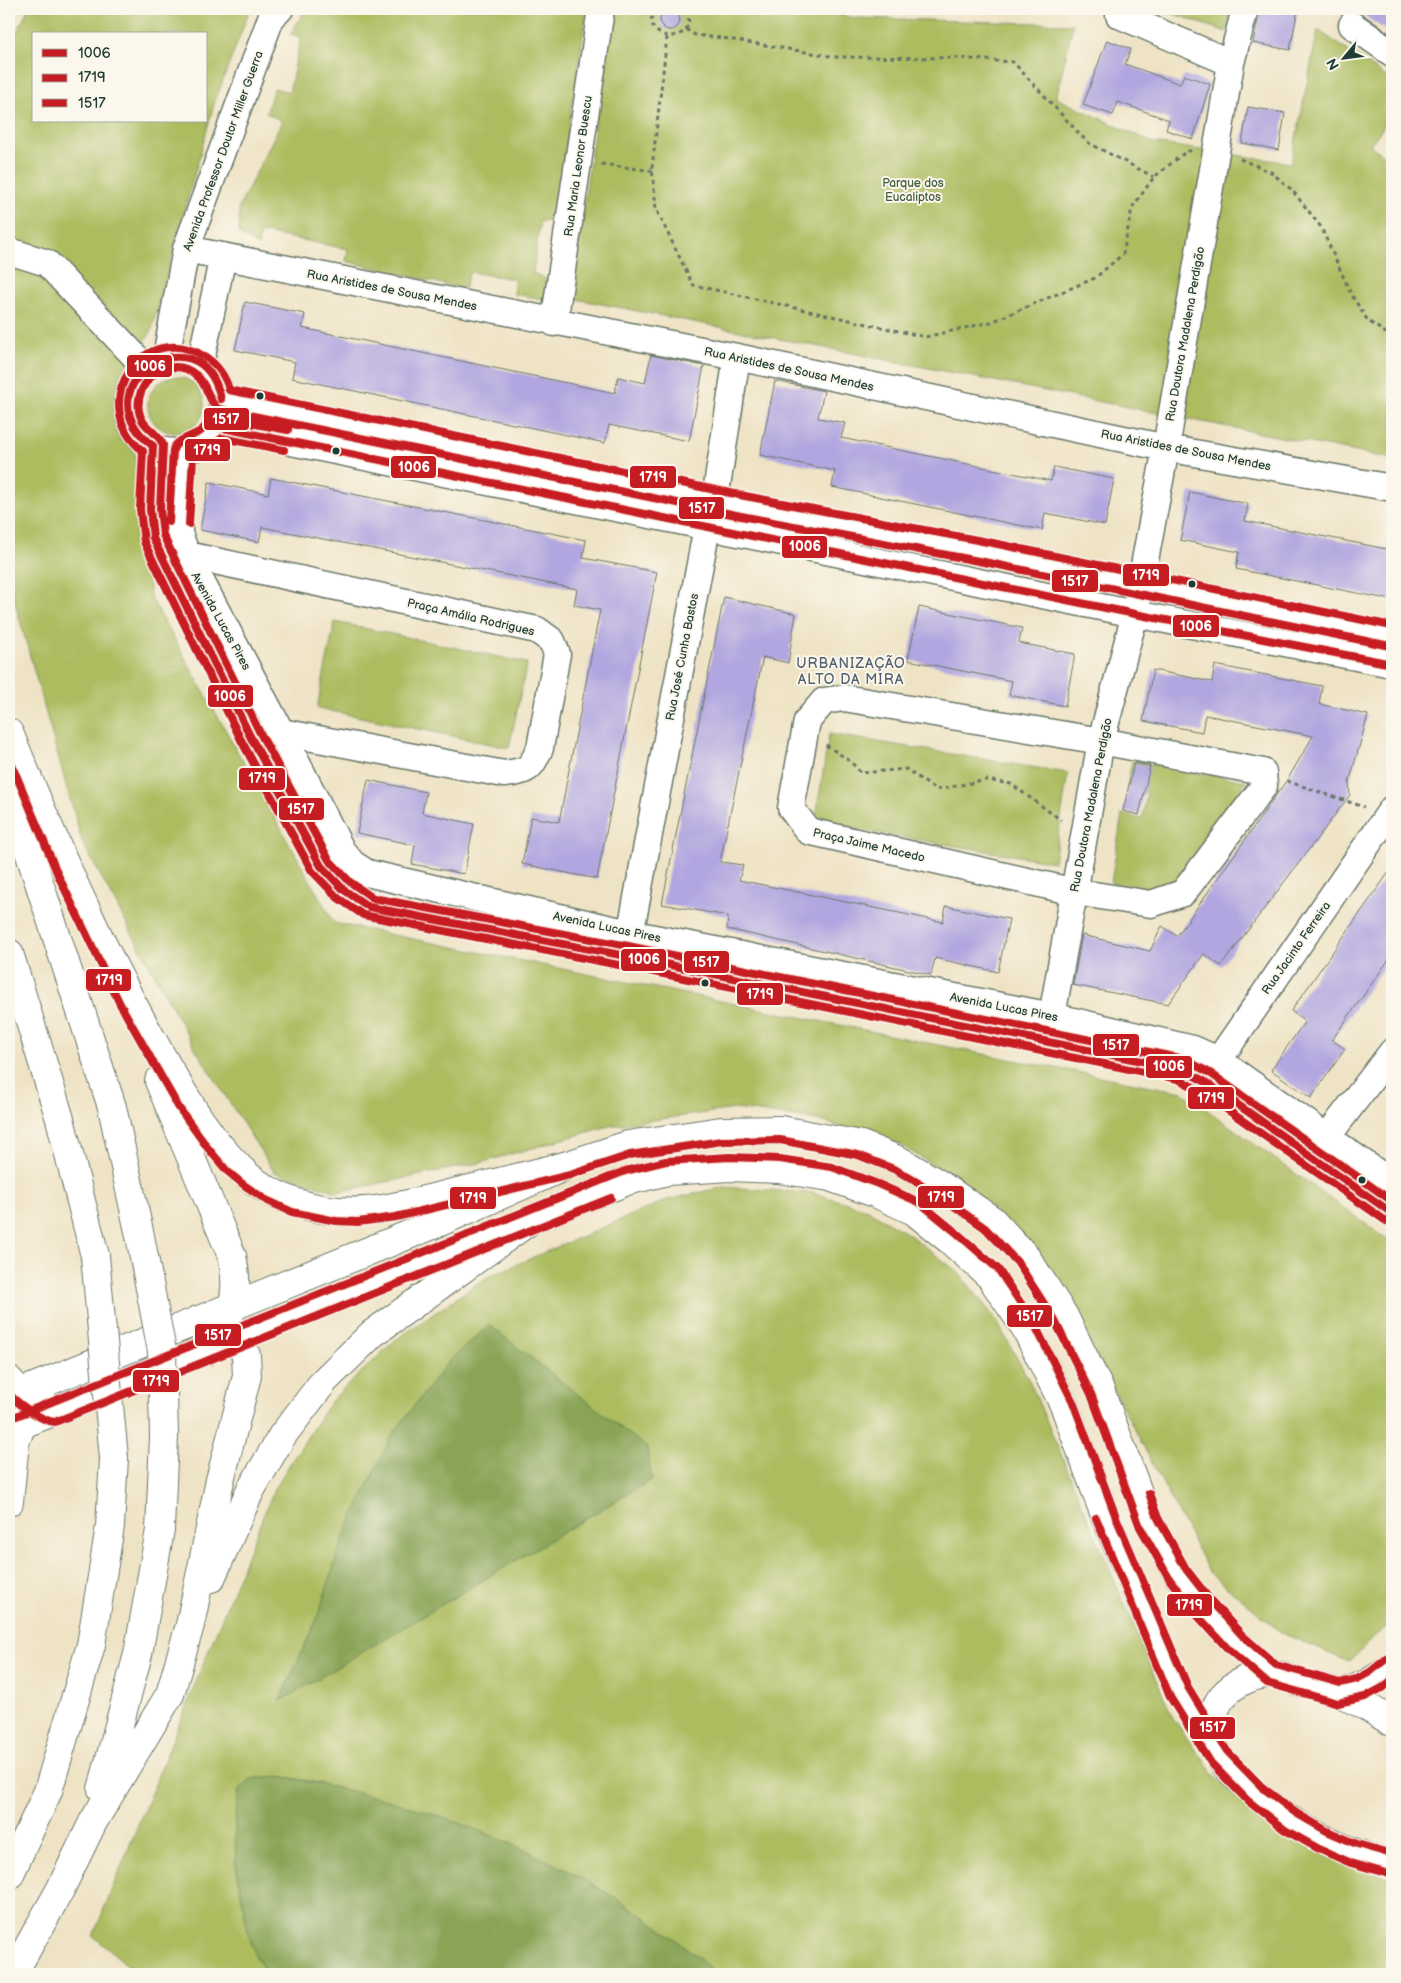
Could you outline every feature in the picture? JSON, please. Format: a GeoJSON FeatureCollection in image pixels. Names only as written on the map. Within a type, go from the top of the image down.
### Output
{"type":"FeatureCollection","features":[{"type":"Feature","properties":{"kind":"main road"},"geometry":{"type":"LineString","coordinates":[[9,733],[67,871],[129,1000],[188,1103],[215,1141],[250,1177],[272,1192],[294,1202],[337,1211],[357,1212],[385,1209],[568,1165],[628,1145],[721,1131],[781,1130],[861,1145],[900,1161],[939,1184],[992,1220],[1026,1257],[1064,1316],[1100,1390],[1150,1522],[1178,1574],[1203,1607],[1229,1635],[1271,1674]]}},
{"type":"Feature","properties":{"kind":"main road"},"geometry":{"type":"LineString","coordinates":[[9,790],[112,1108],[140,1236],[162,1351],[164,1436],[160,1530],[140,1644],[93,1822]]}},
{"type":"Feature","properties":{"kind":"main road"},"geometry":{"type":"LineString","coordinates":[[9,953],[60,1120],[95,1256],[114,1458],[110,1526],[91,1645],[48,1791],[9,1876]]}},
{"type":"Feature","properties":{"kind":"main road"},"geometry":{"type":"LineString","coordinates":[[25,1403],[206,1351],[222,1323],[237,1286],[232,1256],[162,1088],[129,1000]]}},
{"type":"Feature","properties":{"kind":"main road"},"geometry":{"type":"LineString","coordinates":[[25,1403],[222,1323],[568,1165]]}},
{"type":"Feature","properties":{"kind":"main road"},"geometry":{"type":"LineString","coordinates":[[222,1323],[532,1219],[627,1181],[668,1171],[730,1167],[778,1169],[830,1177],[875,1193],[914,1211],[990,1276],[1025,1327],[1064,1405],[1107,1521],[1179,1692],[1219,1757],[1255,1794],[1290,1821],[1323,1840],[1354,1853],[1392,1864]]}},
{"type":"Feature","properties":{"kind":"main road"},"geometry":{"type":"LineString","coordinates":[[190,1625],[250,1492],[282,1436],[324,1381],[372,1334],[532,1219]]}},
{"type":"Feature","properties":{"kind":"main road"},"geometry":{"type":"LineString","coordinates":[[13,1974],[60,1890],[93,1822],[170,1694],[190,1625],[220,1480],[247,1376],[246,1355],[222,1323]]}},
{"type":"Feature","properties":{"kind":"main road"},"geometry":{"type":"LineString","coordinates":[[9,1502],[15,1442],[25,1403]]}},
{"type":"Feature","properties":{"kind":"main road"},"geometry":{"type":"LineString","coordinates":[[1340,1693],[1368,1684],[1392,1667]]}},
{"type":"Feature","properties":{"kind":"main road"},"geometry":{"type":"LineString","coordinates":[[1219,1757],[1212,1742],[1214,1711],[1219,1702],[1236,1684],[1251,1678],[1271,1674],[1340,1693],[1392,1722]]}},
{"type":"Feature","properties":{"kind":"street","name":"Avenida Professor Doutor Miller Guerra"},"geometry":{"type":"LineString","coordinates":[[156,363],[186,249],[271,18],[280,9]]}},
{"type":"Feature","properties":{"kind":"street","name":"Rua Maria Leonor Buescu"},"geometry":{"type":"LineString","coordinates":[[554,323],[601,9]]}},
{"type":"Feature","properties":{"kind":"street","name":"Rua Doutora Madalena Perdigão"},"geometry":{"type":"LineString","coordinates":[[1044,1041],[1052,1016],[1101,741],[1135,614],[1166,448],[1231,63],[1245,9]]}},
{"type":"Feature","properties":{"kind":"street"},"geometry":{"type":"LineString","coordinates":[[1119,15],[1231,63]]}},
{"type":"Feature","properties":{"kind":"street"},"geometry":{"type":"LineString","coordinates":[[1352,25],[1392,53]]}},
{"type":"Feature","properties":{"kind":"street","name":"Rua Aristides de Sousa Mendes"},"geometry":{"type":"LineString","coordinates":[[186,249],[554,323],[737,357],[1166,448],[1392,488]]}},
{"type":"Feature","properties":{"kind":"street"},"geometry":{"type":"LineString","coordinates":[[9,251],[47,262],[156,363]]}},
{"type":"Feature","properties":{"kind":"street"},"geometry":{"type":"LineString","coordinates":[[200,365],[223,256]]}},
{"type":"Feature","properties":{"kind":"street","name":"Rua José Cunha Bastos"},"geometry":{"type":"LineString","coordinates":[[627,945],[707,527],[714,499],[737,357]]}},
{"type":"Feature","properties":{"kind":"street"},"geometry":{"type":"LineString","coordinates":[[181,358],[200,365],[215,380],[220,391],[222,406],[218,426],[205,441],[183,451],[168,451],[153,446],[141,436],[132,424],[128,409],[130,393],[135,379],[156,363],[181,358]]}},
{"type":"Feature","properties":{"kind":"street"},"geometry":{"type":"LineString","coordinates":[[221,399],[1392,636]]}},
{"type":"Feature","properties":{"kind":"street"},"geometry":{"type":"LineString","coordinates":[[218,426],[1135,614],[1392,664]]}},
{"type":"Feature","properties":{"kind":"street","name":"Avenida Lucas Pires"},"geometry":{"type":"LineString","coordinates":[[153,446],[150,509],[153,538],[250,736],[321,866],[344,890],[369,907],[627,945],[1052,1016],[1193,1049],[1211,1071],[1320,1147],[1392,1213]]}},
{"type":"Feature","properties":{"kind":"street","name":"Avenida Lucas Pires"},"geometry":{"type":"LineString","coordinates":[[183,451],[179,534],[187,555],[282,732],[342,851],[353,864],[367,874],[627,945],[1044,1041],[1181,1069],[1211,1071]]}},
{"type":"Feature","properties":{"kind":"street","name":"Praça Amália Rodrigues"},"geometry":{"type":"LineString","coordinates":[[187,555],[537,630],[552,641],[557,654],[540,748],[533,762],[523,772],[504,774],[282,732],[250,736]]}},
{"type":"Feature","properties":{"kind":"street","name":"Praça Jaime Macedo"},"geometry":{"type":"LineString","coordinates":[[844,698],[1101,741],[1263,772],[1264,786],[1183,893],[1151,904],[1075,892],[808,831],[791,808],[807,721],[824,701],[844,698]]}},
{"type":"Feature","properties":{"kind":"street","name":"Rua Jacinto Ferreira"},"geometry":{"type":"LineString","coordinates":[[1211,1071],[1390,812]]}},
{"type":"Feature","properties":{"kind":"street"},"geometry":{"type":"LineString","coordinates":[[1320,1147],[1392,1052]]}},
{"type":"Feature","properties":{"kind":"street","name":"Avenida Lucas Pires"},"geometry":{"type":"LineString","coordinates":[[1320,1147],[1392,1183]]}},
{"type":"Feature","properties":{"kind":"path"},"geometry":{"type":"LineString","coordinates":[[654,9],[652,22],[660,34],[666,37],[674,37],[686,29],[689,22],[689,15],[686,9]]}},
{"type":"Feature","properties":{"kind":"path"},"geometry":{"type":"LineString","coordinates":[[686,29],[695,35],[836,56],[958,58],[1013,62],[1087,142],[1154,176]]}},
{"type":"Feature","properties":{"kind":"path"},"geometry":{"type":"LineString","coordinates":[[666,37],[652,171],[656,209],[693,285],[925,337],[991,322],[1095,278],[1123,254],[1132,208],[1154,176],[1187,151],[1215,153],[1236,157],[1271,172],[1292,190],[1321,227],[1351,294],[1368,322],[1392,338]]}},
{"type":"Feature","properties":{"kind":"path"},"geometry":{"type":"LineString","coordinates":[[578,162],[652,171]]}},
{"type":"Feature","properties":{"kind":"path"},"geometry":{"type":"LineString","coordinates":[[804,739],[827,745],[850,761],[861,772],[882,769],[906,769],[936,790],[986,780],[1011,784],[1060,820]]}},
{"type":"Feature","properties":{"kind":"path"},"geometry":{"type":"LineString","coordinates":[[1263,772],[1390,812]]}},
{"type":"Feature","properties":{"kind":"green space"},"geometry":{"type":"Polygon","coordinates":[[[28,9],[250,9],[214,104],[151,332],[121,375],[113,407],[136,456],[136,490],[150,596],[334,923],[998,1057],[1182,1092],[1377,1232],[1392,1243],[1392,1621],[1349,1662],[1282,1633],[1209,1572],[1076,1317],[1037,1254],[975,1191],[899,1144],[818,1120],[735,1109],[609,1126],[480,1163],[337,1192],[274,1172],[193,1045],[82,842],[9,581],[9,60],[13,40],[28,9]]]}},
{"type":"Feature","properties":{"kind":"green space"},"geometry":{"type":"Polygon","coordinates":[[[306,9],[587,9],[554,222],[540,221],[533,273],[548,280],[544,299],[514,294],[514,279],[470,272],[464,289],[346,261],[348,249],[260,232],[258,246],[239,234],[239,207],[282,121],[266,113],[274,88],[289,92],[301,37],[290,34],[306,9]]]}},
{"type":"Feature","properties":{"kind":"green space","name":"Parque dos Eucaliptos"},"geometry":{"type":"Polygon","coordinates":[[[611,9],[813,9],[855,18],[1073,24],[1056,98],[1153,143],[1291,163],[1318,30],[1392,81],[1392,115],[1370,145],[1392,162],[1392,459],[571,298],[611,9]]]}},
{"type":"Feature","properties":{"kind":"green space"},"geometry":{"type":"Polygon","coordinates":[[[1159,9],[1231,9],[1226,32],[1159,9]]]}},
{"type":"Feature","properties":{"kind":"green space"},"geometry":{"type":"Polygon","coordinates":[[[176,377],[187,379],[196,385],[202,394],[204,405],[202,416],[196,425],[187,431],[176,433],[165,431],[156,425],[150,416],[148,405],[150,394],[156,385],[165,379],[176,377]]]}},
{"type":"Feature","properties":{"kind":"green space"},"geometry":{"type":"Polygon","coordinates":[[[335,622],[527,663],[509,748],[317,708],[335,622]]]}},
{"type":"Feature","properties":{"kind":"green space"},"geometry":{"type":"Polygon","coordinates":[[[829,734],[1068,773],[1054,862],[815,823],[829,734]]]}},
{"type":"Feature","properties":{"kind":"green space"},"geometry":{"type":"Polygon","coordinates":[[[1132,761],[1246,781],[1180,878],[1146,892],[1111,883],[1122,814],[1142,819],[1147,793],[1127,787],[1132,761]]]}},
{"type":"Feature","properties":{"kind":"green space"},"geometry":{"type":"Polygon","coordinates":[[[723,1187],[813,1193],[864,1208],[911,1236],[958,1272],[995,1318],[1030,1382],[1173,1718],[1219,1781],[1279,1832],[1331,1859],[1392,1879],[1392,1974],[717,1974],[679,1942],[598,1888],[512,1844],[466,1826],[372,1797],[315,1782],[276,1777],[250,1779],[239,1790],[235,1821],[236,1864],[248,1933],[256,1957],[267,1974],[138,1974],[93,1936],[275,1487],[330,1402],[394,1341],[487,1277],[667,1200],[723,1187]],[[652,1479],[316,1621],[280,1701],[652,1479]]]}},
{"type":"Feature","properties":{"kind":"green space"},"geometry":{"type":"Polygon","coordinates":[[[489,1325],[647,1448],[652,1479],[279,1702],[316,1621],[344,1536],[392,1435],[448,1362],[489,1325]]]}},
{"type":"Feature","properties":{"kind":"green space"},"geometry":{"type":"Polygon","coordinates":[[[279,1776],[339,1788],[398,1803],[456,1822],[512,1844],[567,1870],[619,1901],[669,1935],[717,1974],[267,1974],[256,1957],[248,1933],[236,1864],[235,1821],[239,1790],[250,1779],[279,1776]]]}},
{"type":"Feature","properties":{"kind":"building"},"geometry":{"type":"Polygon","coordinates":[[[1260,9],[1298,9],[1290,50],[1253,43],[1260,9]]]}},
{"type":"Feature","properties":{"kind":"building"},"geometry":{"type":"Polygon","coordinates":[[[1351,9],[1392,9],[1392,35],[1361,13],[1351,9]]]}},
{"type":"Feature","properties":{"kind":"building"},"geometry":{"type":"Polygon","coordinates":[[[670,10],[677,13],[680,20],[677,27],[670,30],[663,27],[660,20],[663,13],[670,10]]]}},
{"type":"Feature","properties":{"kind":"building"},"geometry":{"type":"Polygon","coordinates":[[[1107,40],[1131,49],[1125,64],[1180,84],[1184,75],[1210,84],[1193,139],[1166,130],[1169,120],[1118,102],[1113,115],[1083,105],[1107,40]]]}},
{"type":"Feature","properties":{"kind":"building"},"geometry":{"type":"Polygon","coordinates":[[[1248,107],[1285,113],[1279,150],[1242,143],[1248,107]]]}},
{"type":"Feature","properties":{"kind":"building"},"geometry":{"type":"Polygon","coordinates":[[[245,302],[305,314],[302,328],[615,393],[618,377],[645,383],[651,355],[704,366],[689,441],[609,425],[605,443],[292,378],[295,362],[235,350],[245,302]]]}},
{"type":"Feature","properties":{"kind":"building"},"geometry":{"type":"Polygon","coordinates":[[[775,381],[824,391],[818,418],[845,423],[841,438],[1051,481],[1054,467],[1114,479],[1105,525],[1045,513],[1042,530],[832,487],[835,471],[760,455],[775,381]]]}},
{"type":"Feature","properties":{"kind":"building"},"geometry":{"type":"Polygon","coordinates":[[[271,478],[586,540],[583,558],[657,572],[597,879],[522,864],[531,817],[559,822],[600,610],[574,605],[577,589],[262,527],[259,542],[200,530],[209,482],[268,494],[271,478]]]}},
{"type":"Feature","properties":{"kind":"building"},"geometry":{"type":"Polygon","coordinates":[[[1190,492],[1248,504],[1245,521],[1392,550],[1392,600],[1236,569],[1239,552],[1180,540],[1190,492]]]}},
{"type":"Feature","properties":{"kind":"building"},"geometry":{"type":"Polygon","coordinates":[[[724,597],[796,614],[788,663],[763,657],[720,862],[743,865],[739,880],[943,922],[946,906],[1009,919],[998,972],[935,958],[931,975],[727,929],[728,916],[662,904],[724,597]]]}},
{"type":"Feature","properties":{"kind":"building"},"geometry":{"type":"Polygon","coordinates":[[[919,607],[1022,628],[1019,643],[1075,654],[1065,706],[1009,695],[1012,681],[908,660],[919,607]]]}},
{"type":"Feature","properties":{"kind":"building"},"geometry":{"type":"Polygon","coordinates":[[[1215,665],[1322,686],[1319,704],[1368,715],[1349,783],[1350,795],[1221,966],[1204,954],[1168,1004],[1073,985],[1082,935],[1150,951],[1162,926],[1177,936],[1289,777],[1313,736],[1205,715],[1202,732],[1143,721],[1153,670],[1212,682],[1215,665]]]}},
{"type":"Feature","properties":{"kind":"building"},"geometry":{"type":"Polygon","coordinates":[[[1134,763],[1150,766],[1139,815],[1123,811],[1134,763]]]}},
{"type":"Feature","properties":{"kind":"building"},"geometry":{"type":"Polygon","coordinates":[[[368,780],[426,792],[422,813],[474,824],[464,874],[412,864],[415,845],[357,833],[368,780]]]}},
{"type":"Feature","properties":{"kind":"building"},"geometry":{"type":"Polygon","coordinates":[[[1392,868],[1392,955],[1332,1040],[1345,1049],[1311,1098],[1271,1070],[1305,1021],[1291,1011],[1392,868]]]}},
{"type":"Feature","properties":{"kind":"transit line","name":"1719"},"geometry":{"type":"LineString","coordinates":[[1386,1221],[1199,1090],[1178,1079],[363,915],[338,898],[312,871],[241,740],[144,542],[140,509],[143,451],[126,432],[119,411],[121,390],[129,371],[143,357],[162,348],[183,348],[205,357],[213,363],[223,376],[229,390],[745,496],[993,543],[1392,626]]}},
{"type":"Feature","properties":{"kind":"transit line","name":"1006"},"geometry":{"type":"LineString","coordinates":[[153,446],[133,423],[128,401],[135,381],[150,366],[170,357],[191,359],[209,372],[221,399]]}},
{"type":"Feature","properties":{"kind":"transit line","name":"1517"},"geometry":{"type":"LineString","coordinates":[[1390,646],[989,563],[741,516],[219,409],[213,403],[200,379],[186,369],[175,367],[156,373],[142,389],[139,400],[139,411],[143,422],[158,436],[163,445],[160,509],[163,535],[259,731],[329,860],[350,882],[373,898],[628,946],[1184,1059],[1210,1073],[1392,1201]]}},
{"type":"Feature","properties":{"kind":"transit line","name":"1517"},"geometry":{"type":"LineString","coordinates":[[169,522],[173,450],[178,443],[202,430],[210,421],[217,417],[288,430]]}},
{"type":"Feature","properties":{"kind":"transit line","name":"1006"},"geometry":{"type":"LineString","coordinates":[[218,427],[1135,614],[1392,664]]}},
{"type":"Feature","properties":{"kind":"transit line","name":"1719"},"geometry":{"type":"LineString","coordinates":[[189,524],[193,458],[208,450],[222,438],[284,450]]}},
{"type":"Feature","properties":{"kind":"transit line","name":"1006"},"geometry":{"type":"LineString","coordinates":[[153,446],[150,509],[153,538],[250,736],[321,866],[344,890],[369,907],[626,956],[1181,1069],[1204,1081],[1392,1213]]}},
{"type":"Feature","properties":{"kind":"transit line","name":"1719"},"geometry":{"type":"LineString","coordinates":[[9,758],[58,875],[120,1004],[179,1108],[227,1171],[266,1200],[292,1212],[336,1221],[358,1222],[396,1217],[570,1175],[630,1155],[722,1141],[780,1140],[858,1155],[896,1170],[934,1192],[985,1228],[1018,1263],[1055,1321],[1091,1394],[1140,1527],[1170,1580],[1196,1614],[1228,1649],[1267,1683],[1338,1703],[1365,1697],[1392,1680]]}},
{"type":"Feature","properties":{"kind":"transit line","name":"1517"},"geometry":{"type":"LineString","coordinates":[[9,1419],[625,1171],[666,1161],[729,1157],[780,1159],[832,1167],[919,1202],[998,1269],[1034,1323],[1073,1402],[1116,1517],[1188,1687],[1227,1751],[1262,1787],[1296,1813],[1327,1831],[1357,1844],[1392,1854]]}},
{"type":"Feature","properties":{"kind":"transit line","name":"1719"},"geometry":{"type":"LineString","coordinates":[[9,1394],[37,1416],[55,1422],[611,1198]]}},
{"type":"Feature","properties":{"kind":"transit line","name":"1517"},"geometry":{"type":"LineString","coordinates":[[1149,1493],[1158,1518],[1186,1569],[1211,1601],[1242,1635],[1276,1665],[1340,1683],[1357,1679],[1370,1672],[1386,1659]]}},
{"type":"Feature","properties":{"kind":"transit line","name":"1719"},"geometry":{"type":"LineString","coordinates":[[1096,1518],[1170,1697],[1211,1763],[1248,1801],[1285,1830],[1319,1849],[1351,1863],[1389,1874]]}},
{"type":"Feature","properties":{"kind":"district","name":"URBANIZAÇÃO ALTO DA MIRA"},"geometry":{"type":"Point","coordinates":[851,672]}}]}
